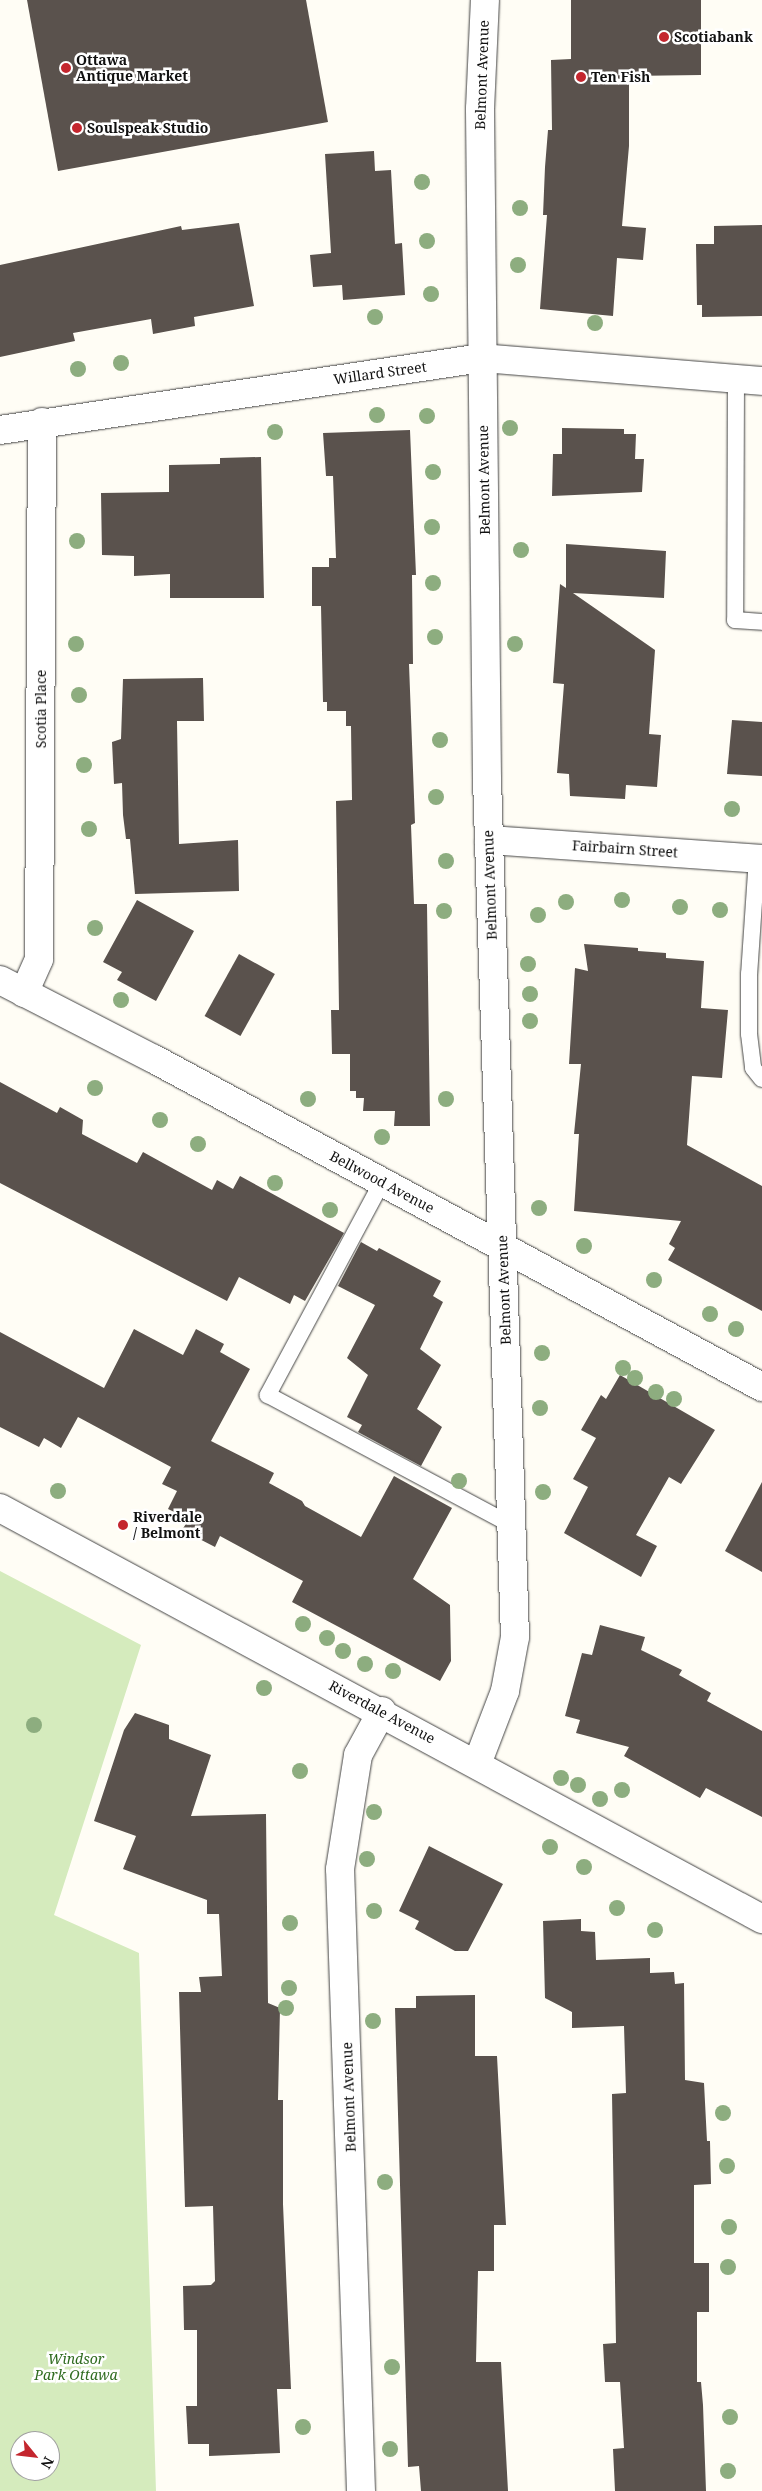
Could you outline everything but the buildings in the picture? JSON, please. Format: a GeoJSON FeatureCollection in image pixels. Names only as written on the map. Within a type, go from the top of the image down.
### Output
{"type":"FeatureCollection","features":[{"type":"Feature","properties":{"kind":"street","name":"Belmont Avenue"},"geometry":{"type":"LineString","coordinates":[[477,1764],[505,1691],[515,1637],[489,840],[480,64],[485,0]]}},
{"type":"Feature","properties":{"kind":"street","name":"Willard Street"},"geometry":{"type":"LineString","coordinates":[[0,430],[42,422],[482,358],[749,380]]}},
{"type":"Feature","properties":{"kind":"street","name":"Scotia Place"},"geometry":{"type":"LineString","coordinates":[[24,994],[39,960],[42,422]]}},
{"type":"Feature","properties":{"kind":"street","name":"Fairbairn Street"},"geometry":{"type":"LineString","coordinates":[[489,840],[760,859]]}},
{"type":"Feature","properties":{"kind":"street","name":"Bellwood Avenue"},"geometry":{"type":"LineString","coordinates":[[0,980],[24,994],[154,1058],[762,1387]]}},
{"type":"Feature","properties":{"kind":"street","name":"Riverdale Avenue"},"geometry":{"type":"LineString","coordinates":[[0,1508],[382,1711],[762,1919]]}},
{"type":"Feature","properties":{"kind":"street","name":"Belmont Avenue"},"geometry":{"type":"LineString","coordinates":[[361,2491],[340,1869],[358,1755],[382,1711]]}},
{"type":"Feature","properties":{"kind":"lane"},"geometry":{"type":"LineString","coordinates":[[749,380],[735,620],[762,622]]}},
{"type":"Feature","properties":{"kind":"lane"},"geometry":{"type":"LineString","coordinates":[[760,859],[749,974],[749,1034],[753,1068],[762,1079]]}},
{"type":"Feature","properties":{"kind":"lane"},"geometry":{"type":"LineString","coordinates":[[382,1182],[268,1395],[511,1525]]}},
{"type":"Feature","properties":{"kind":"green space","name":"Windsor Park Ottawa"},"geometry":{"type":"Polygon","coordinates":[[[0,1571],[141,1645],[54,1915],[139,1953],[156,2491],[0,2491],[0,1571]]]}},
{"type":"Feature","properties":{"kind":"place","name":"Scotiabank"},"geometry":{"type":"Point","coordinates":[664,37]}},
{"type":"Feature","properties":{"kind":"place","name":"Ottawa Antique Market"},"geometry":{"type":"Point","coordinates":[66,68]}},
{"type":"Feature","properties":{"kind":"place","name":"Ten Fish"},"geometry":{"type":"Point","coordinates":[581,77]}},
{"type":"Feature","properties":{"kind":"place","name":"Soulspeak Studio"},"geometry":{"type":"Point","coordinates":[77,128]}},
{"type":"Feature","properties":{"kind":"place","name":"Riverdale / Belmont"},"geometry":{"type":"Point","coordinates":[123,1525]}}]}
